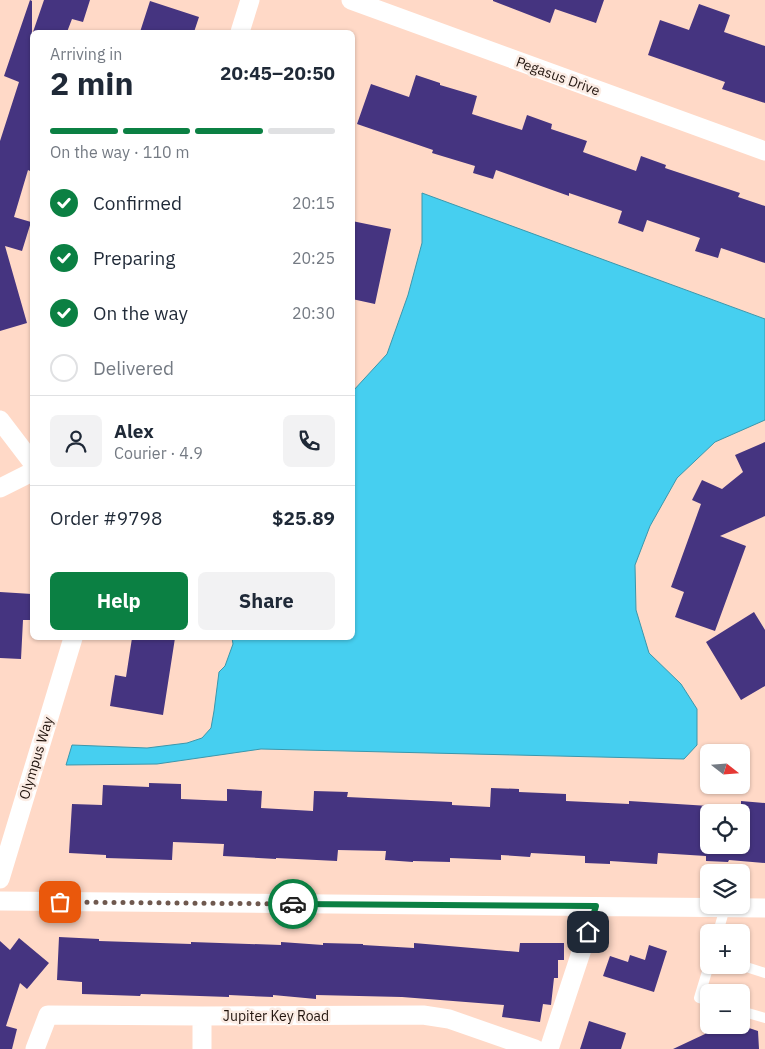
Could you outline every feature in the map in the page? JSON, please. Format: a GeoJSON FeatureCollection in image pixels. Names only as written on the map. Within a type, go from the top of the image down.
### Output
{"type":"FeatureCollection","features":[{"type":"Feature","properties":{"kind":"street"},"geometry":{"type":"LineString","coordinates":[[241,30],[250,0]]}},
{"type":"Feature","properties":{"kind":"street","name":"Pegasus Drive"},"geometry":{"type":"LineString","coordinates":[[351,0],[765,151]]}},
{"type":"Feature","properties":{"kind":"street"},"geometry":{"type":"LineString","coordinates":[[0,420],[30,459]]}},
{"type":"Feature","properties":{"kind":"street"},"geometry":{"type":"LineString","coordinates":[[0,488],[30,473]]}},
{"type":"Feature","properties":{"kind":"street","name":"Olympus Way"},"geometry":{"type":"LineString","coordinates":[[0,879],[72,640]]}},
{"type":"Feature","properties":{"kind":"street"},"geometry":{"type":"LineString","coordinates":[[0,901],[700,908]]}},
{"type":"Feature","properties":{"kind":"street"},"geometry":{"type":"LineString","coordinates":[[550,1049],[596,906]]}},
{"type":"Feature","properties":{"kind":"street"},"geometry":{"type":"LineString","coordinates":[[750,908],[765,908]]}},
{"type":"Feature","properties":{"kind":"street","name":"Jupiter Key Road"},"geometry":{"type":"LineString","coordinates":[[34,1049],[48,1014],[202,1016],[423,1015],[449,1019],[535,1049]]}},
{"type":"Feature","properties":{"kind":"street"},"geometry":{"type":"LineString","coordinates":[[202,1016],[202,1049]]}},
{"type":"Feature","properties":{"kind":"lane"},"geometry":{"type":"LineString","coordinates":[[750,968],[765,973]]}},
{"type":"Feature","properties":{"kind":"lane"},"geometry":{"type":"LineString","coordinates":[[750,1014],[765,1018]]}},
{"type":"Feature","properties":{"kind":"water"},"geometry":{"type":"Polygon","coordinates":[[[422,193],[765,319],[765,420],[715,442],[677,478],[650,526],[635,565],[636,610],[649,653],[681,684],[697,709],[697,745],[684,759],[261,749],[157,764],[66,765],[72,745],[147,748],[187,743],[202,738],[211,728],[219,672],[225,666],[233,644],[232,640],[355,640],[355,389],[387,354],[408,295],[422,243],[422,193]]]}},
{"type":"Feature","properties":{"kind":"building"},"geometry":{"type":"Polygon","coordinates":[[[30,0],[32,1],[32,30],[30,30],[30,171],[28,170],[14,217],[30,222],[30,225],[22,251],[5,246],[27,323],[0,331],[0,141],[19,82],[4,76],[30,0]]]}},
{"type":"Feature","properties":{"kind":"building"},"geometry":{"type":"Polygon","coordinates":[[[44,0],[90,0],[83,22],[72,19],[68,30],[34,30],[44,0]]]}},
{"type":"Feature","properties":{"kind":"building"},"geometry":{"type":"Polygon","coordinates":[[[493,0],[604,0],[596,23],[555,9],[550,23],[493,0]]]}},
{"type":"Feature","properties":{"kind":"building"},"geometry":{"type":"Polygon","coordinates":[[[150,1],[199,17],[195,30],[141,30],[150,1]]]}},
{"type":"Feature","properties":{"kind":"building"},"geometry":{"type":"Polygon","coordinates":[[[699,4],[730,15],[724,32],[765,46],[765,103],[722,89],[725,82],[648,55],[660,20],[689,30],[699,4]]]}},
{"type":"Feature","properties":{"kind":"building"},"geometry":{"type":"Polygon","coordinates":[[[416,75],[440,83],[440,85],[477,96],[472,114],[522,130],[527,115],[552,124],[551,129],[587,141],[583,152],[636,171],[641,156],[666,165],[665,168],[740,193],[738,197],[765,206],[765,263],[721,248],[718,258],[695,251],[700,238],[647,220],[643,232],[618,223],[622,211],[569,193],[569,196],[496,170],[493,179],[473,173],[475,166],[432,153],[433,150],[357,124],[371,84],[409,97],[416,75]]]}},
{"type":"Feature","properties":{"kind":"building"},"geometry":{"type":"Polygon","coordinates":[[[355,222],[391,229],[375,304],[355,300],[355,222]]]}},
{"type":"Feature","properties":{"kind":"building"},"geometry":{"type":"Polygon","coordinates":[[[765,442],[765,516],[720,536],[746,546],[715,631],[675,617],[684,592],[671,587],[701,504],[692,500],[702,480],[722,489],[743,472],[735,455],[765,442]]]}},
{"type":"Feature","properties":{"kind":"building"},"geometry":{"type":"Polygon","coordinates":[[[0,592],[30,594],[30,620],[23,620],[21,659],[0,658],[0,592]]]}},
{"type":"Feature","properties":{"kind":"building"},"geometry":{"type":"Polygon","coordinates":[[[754,612],[765,630],[765,686],[741,700],[706,642],[754,612]]]}},
{"type":"Feature","properties":{"kind":"building"},"geometry":{"type":"Polygon","coordinates":[[[132,640],[175,640],[163,715],[110,706],[115,675],[126,677],[132,640]]]}},
{"type":"Feature","properties":{"kind":"building"},"geometry":{"type":"Polygon","coordinates":[[[149,783],[181,784],[181,799],[227,801],[227,789],[262,791],[261,808],[313,811],[314,791],[348,792],[347,797],[452,802],[452,805],[490,807],[491,788],[519,789],[519,792],[566,794],[566,801],[629,804],[629,801],[700,805],[700,854],[750,854],[750,804],[741,804],[741,801],[765,803],[765,863],[729,860],[728,862],[706,861],[706,856],[658,853],[657,864],[610,861],[610,864],[585,863],[585,856],[531,853],[530,857],[501,855],[501,860],[450,858],[450,862],[413,862],[385,860],[386,851],[338,850],[337,861],[276,859],[223,856],[224,844],[173,842],[172,860],[106,858],[106,855],[69,853],[72,804],[102,805],[103,785],[149,787],[149,783]]]}},
{"type":"Feature","properties":{"kind":"building"},"geometry":{"type":"Polygon","coordinates":[[[59,937],[99,939],[99,941],[191,944],[191,942],[281,945],[281,942],[323,945],[323,943],[363,944],[414,948],[414,943],[519,952],[520,943],[564,943],[564,960],[558,960],[558,978],[554,978],[551,1005],[543,1004],[540,1022],[502,1017],[504,1005],[402,997],[316,995],[316,999],[273,995],[273,997],[229,995],[229,997],[82,994],[82,982],[57,980],[59,937]]]}},
{"type":"Feature","properties":{"kind":"building"},"geometry":{"type":"Polygon","coordinates":[[[19,938],[49,963],[27,989],[20,983],[6,1026],[17,1029],[12,1049],[0,1049],[0,941],[10,950],[19,938]]]}},
{"type":"Feature","properties":{"kind":"building"},"geometry":{"type":"Polygon","coordinates":[[[649,945],[667,951],[654,992],[603,976],[610,956],[628,962],[630,955],[645,960],[649,945]]]}},
{"type":"Feature","properties":{"kind":"building"},"geometry":{"type":"Polygon","coordinates":[[[589,1021],[626,1033],[621,1049],[580,1049],[589,1021]]]}},
{"type":"Feature","properties":{"kind":"building"},"geometry":{"type":"Polygon","coordinates":[[[750,1028],[758,1031],[759,1049],[673,1049],[705,1034],[750,1034],[750,1028]]]}},
{"type":"Feature","properties":{"kind":"way so far"},"geometry":{"type":"LineString","coordinates":[[60,902],[293,904]]}},
{"type":"Feature","properties":{"kind":"route"},"geometry":{"type":"LineString","coordinates":[[293,904],[596,906],[588,932]]}}]}
